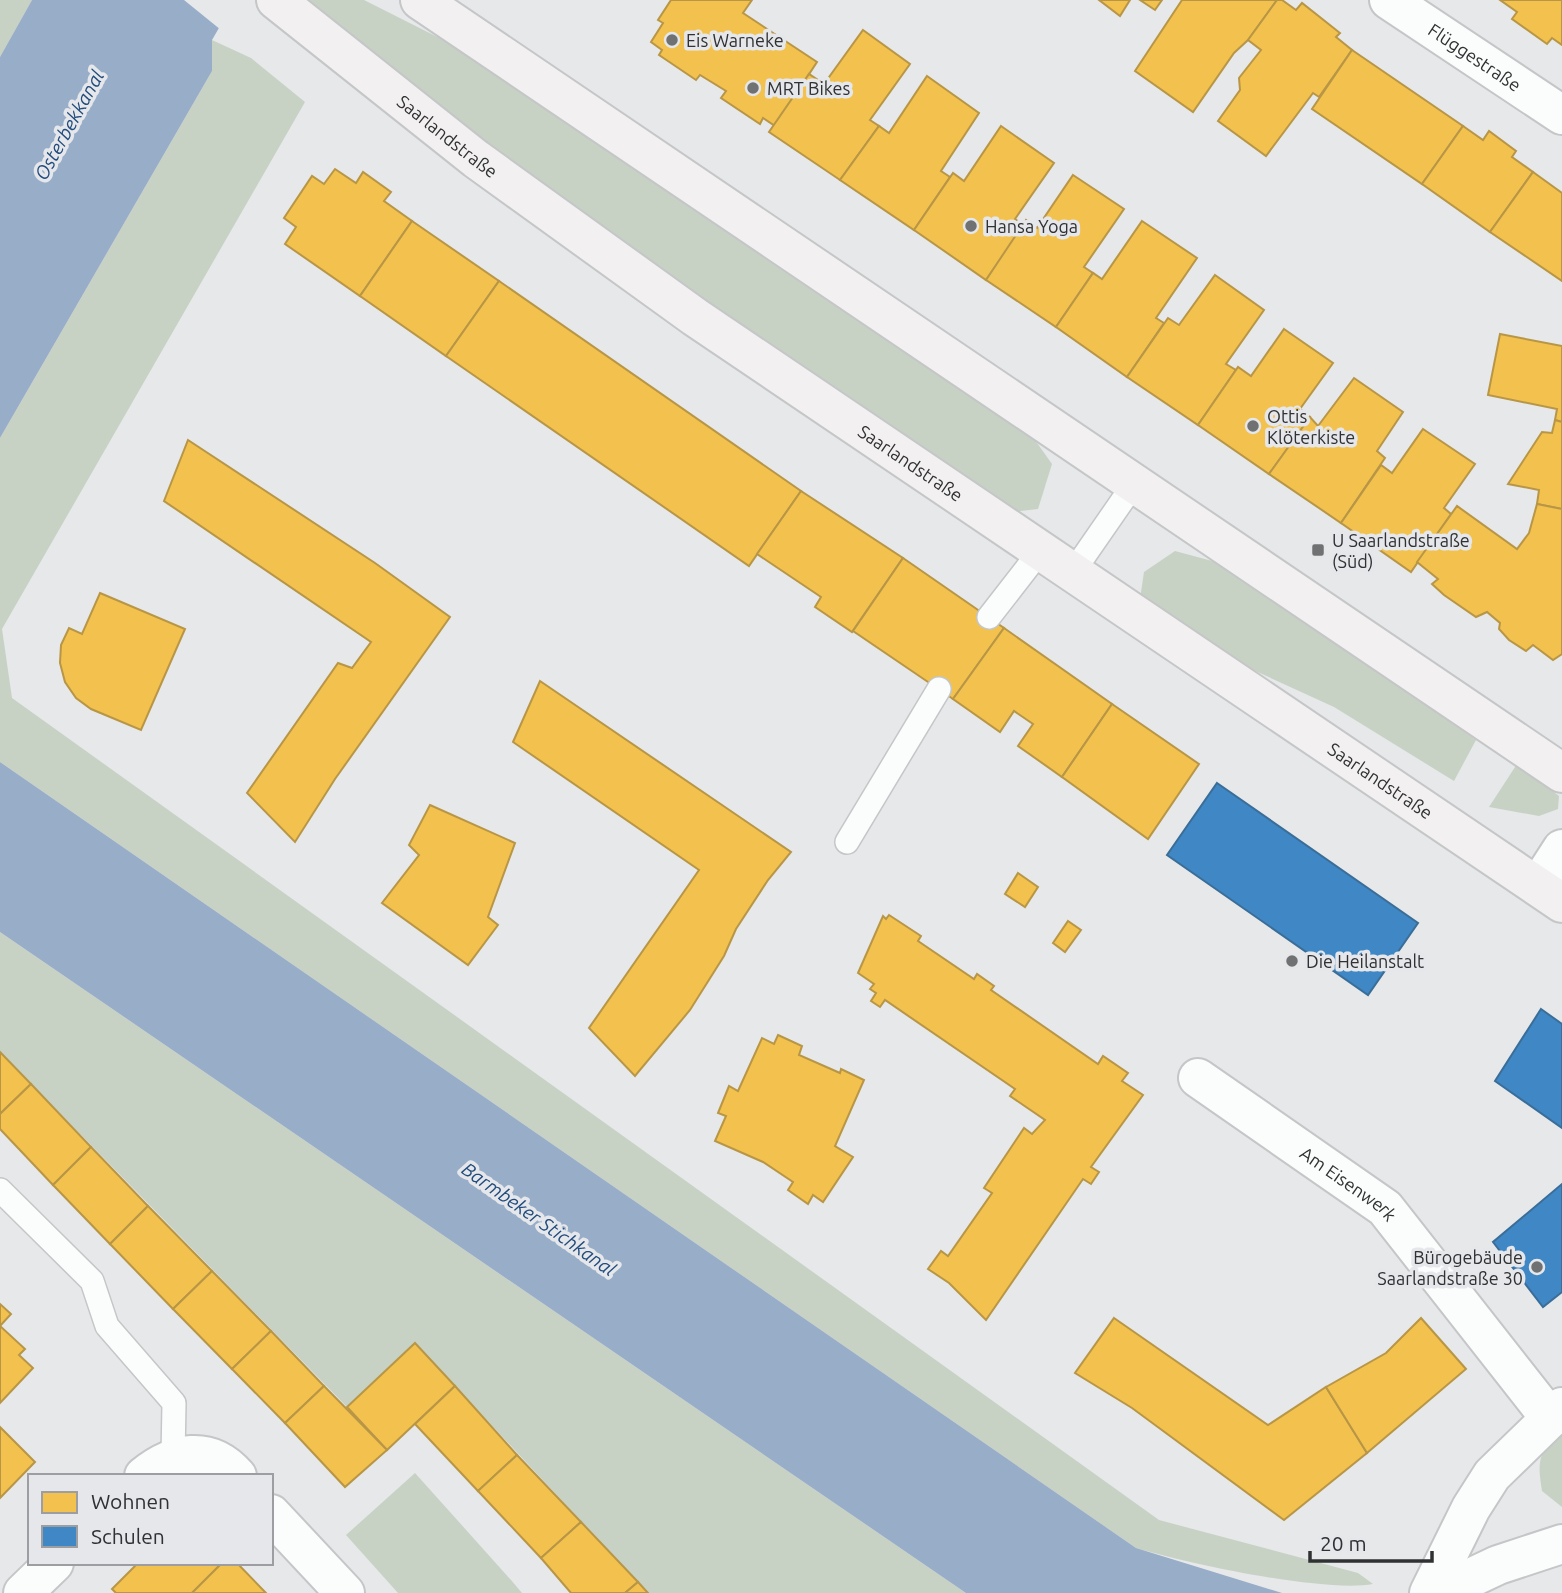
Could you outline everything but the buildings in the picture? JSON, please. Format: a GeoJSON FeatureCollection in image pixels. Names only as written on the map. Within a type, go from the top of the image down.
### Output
{"type":"FeatureCollection","features":[{"type":"Feature","properties":{"kind":"main road","name":"Saarlandstraße"},"geometry":{"type":"LineString","coordinates":[[275,0],[476,159],[695,317],[1550,894]]}},
{"type":"Feature","properties":{"kind":"main road"},"geometry":{"type":"LineString","coordinates":[[420,0],[1136,481],[1562,773]]}},
{"type":"Feature","properties":{"kind":"street","name":"Flüggestraße"},"geometry":{"type":"LineString","coordinates":[[1389,0],[1562,115]]}},
{"type":"Feature","properties":{"kind":"street"},"geometry":{"type":"LineString","coordinates":[[1550,894],[1562,849]]}},
{"type":"Feature","properties":{"kind":"street","name":"Am Eisenwerk"},"geometry":{"type":"LineString","coordinates":[[1198,1078],[1385,1208],[1556,1412]]}},
{"type":"Feature","properties":{"kind":"street"},"geometry":{"type":"LineString","coordinates":[[1429,1593],[1465,1518],[1492,1475],[1556,1412]]}},
{"type":"Feature","properties":{"kind":"street"},"geometry":{"type":"LineString","coordinates":[[159,1466],[208,1454],[234,1474]]}},
{"type":"Feature","properties":{"kind":"street"},"geometry":{"type":"LineString","coordinates":[[273,1516],[345,1593]]}},
{"type":"Feature","properties":{"kind":"street"},"geometry":{"type":"LineString","coordinates":[[1439,1593],[1498,1565],[1562,1544]]}},
{"type":"Feature","properties":{"kind":"street"},"geometry":{"type":"LineString","coordinates":[[23,1593],[52,1565]]}},
{"type":"Feature","properties":{"kind":"lane"},"geometry":{"type":"LineString","coordinates":[[1073,572],[1136,481]]}},
{"type":"Feature","properties":{"kind":"lane"},"geometry":{"type":"LineString","coordinates":[[989,617],[1041,550]]}},
{"type":"Feature","properties":{"kind":"lane"},"geometry":{"type":"LineString","coordinates":[[847,842],[939,690]]}},
{"type":"Feature","properties":{"kind":"lane"},"geometry":{"type":"LineString","coordinates":[[0,1190],[92,1281],[107,1326],[174,1403],[159,1466]]}},
{"type":"Feature","properties":{"kind":"green space"},"geometry":{"type":"Polygon","coordinates":[[[0,0],[32,0],[0,57],[0,0]]]}},
{"type":"Feature","properties":{"kind":"green space"},"geometry":{"type":"Polygon","coordinates":[[[306,0],[364,0],[491,64],[1020,419],[1052,464],[1038,509],[1012,512],[587,223],[306,0]]]}},
{"type":"Feature","properties":{"kind":"green space"},"geometry":{"type":"Polygon","coordinates":[[[212,40],[251,58],[305,102],[2,629],[12,698],[1159,1520],[1358,1573],[1373,1584],[1351,1586],[1291,1581],[1189,1562],[1136,1548],[0,762],[0,438],[212,71],[212,40]]]}},
{"type":"Feature","properties":{"kind":"green space"},"geometry":{"type":"Polygon","coordinates":[[[1175,551],[1227,565],[1476,740],[1454,781],[1334,707],[1238,663],[1140,599],[1144,572],[1175,551]]]}},
{"type":"Feature","properties":{"kind":"green space"},"geometry":{"type":"Polygon","coordinates":[[[1517,764],[1559,796],[1558,809],[1539,816],[1489,807],[1517,764]]]}},
{"type":"Feature","properties":{"kind":"green space"},"geometry":{"type":"Polygon","coordinates":[[[0,932],[966,1593],[648,1593],[415,1343],[347,1407],[0,1052],[0,932]]]}},
{"type":"Feature","properties":{"kind":"green space"},"geometry":{"type":"Polygon","coordinates":[[[1562,1432],[1562,1507],[1542,1491],[1540,1464],[1544,1451],[1562,1432]]]}},
{"type":"Feature","properties":{"kind":"green space"},"geometry":{"type":"Polygon","coordinates":[[[415,1473],[522,1593],[398,1593],[346,1535],[415,1473]]]}},
{"type":"Feature","properties":{"kind":"water","name":"Osterbekkanal"},"geometry":{"type":"Polygon","coordinates":[[[32,0],[235,0],[212,40],[212,71],[0,438],[0,57],[32,0]]]}},
{"type":"Feature","properties":{"kind":"water","name":"Barmbeker Stichkanal"},"geometry":{"type":"Polygon","coordinates":[[[0,762],[1136,1548],[1282,1593],[966,1593],[0,932],[0,762]]]}},
{"type":"Feature","properties":{"kind":"pier"},"geometry":{"type":"Polygon","coordinates":[[[184,0],[238,0],[221,30],[184,0]]]}},
{"type":"Feature","properties":{"kind":"place","name":"Eis Warneke"},"geometry":{"type":"Point","coordinates":[672,40]}},
{"type":"Feature","properties":{"kind":"place","name":"MRT Bikes"},"geometry":{"type":"Point","coordinates":[753,88]}},
{"type":"Feature","properties":{"kind":"place","name":"Hansa Yoga"},"geometry":{"type":"Point","coordinates":[971,226]}},
{"type":"Feature","properties":{"kind":"place","name":"Ottis Klöterkiste"},"geometry":{"type":"Point","coordinates":[1253,426]}},
{"type":"Feature","properties":{"kind":"place","name":"U Saarlandstraße (Süd)"},"geometry":{"type":"Point","coordinates":[1318,550]}},
{"type":"Feature","properties":{"kind":"place","name":"Die Heilanstalt"},"geometry":{"type":"Point","coordinates":[1292,961]}},
{"type":"Feature","properties":{"kind":"place","name":"Bürogebäude Saarlandstraße 30"},"geometry":{"type":"Point","coordinates":[1537,1267]}}]}
